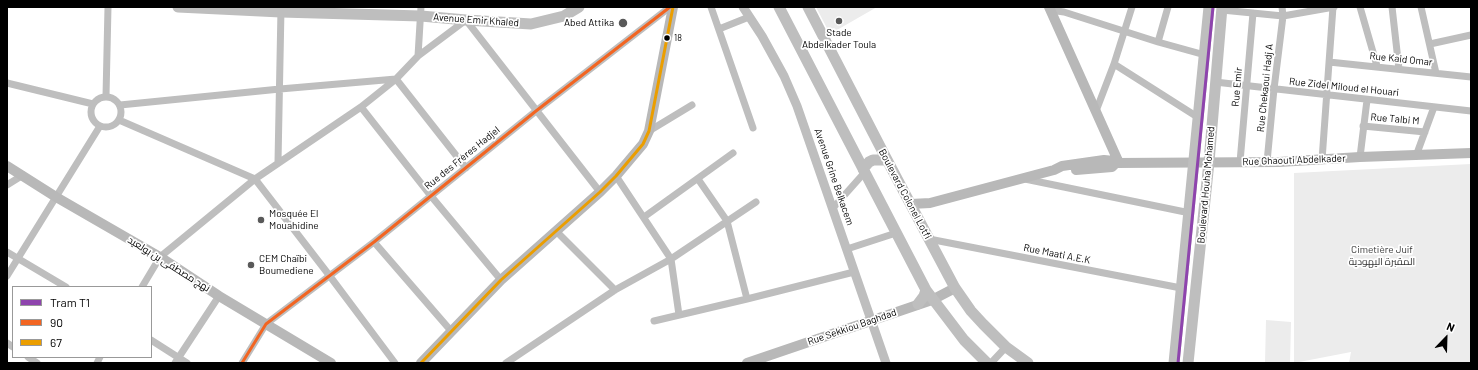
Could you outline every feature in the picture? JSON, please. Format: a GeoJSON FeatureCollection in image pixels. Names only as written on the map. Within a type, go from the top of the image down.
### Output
{"type":"FeatureCollection","features":[{"type":"Feature","properties":{"kind":"main road","name":"Avenue Emir Khaled"},"geometry":{"type":"LineString","coordinates":[[178,7],[281,10],[421,11],[466,20],[531,24],[564,16],[579,7]]}},
{"type":"Feature","properties":{"kind":"main road"},"geometry":{"type":"LineString","coordinates":[[421,363],[501,280],[600,192],[644,144],[649,131],[672,7]]}},
{"type":"Feature","properties":{"kind":"main road"},"geometry":{"type":"LineString","coordinates":[[779,7],[926,290],[932,300],[964,340],[987,363]]}},
{"type":"Feature","properties":{"kind":"main road","name":"Boulevard Colonel Lotfi"},"geometry":{"type":"LineString","coordinates":[[808,7],[955,288],[971,311],[1006,347],[1028,363]]}},
{"type":"Feature","properties":{"kind":"main road","name":"Boulevard Houha Mohamed"},"geometry":{"type":"LineString","coordinates":[[1174,363],[1195,163],[1209,7]]}},
{"type":"Feature","properties":{"kind":"main road"},"geometry":{"type":"LineString","coordinates":[[1050,8],[1118,163]]}},
{"type":"Feature","properties":{"kind":"main road","name":"Boulevard Houha Mohamed"},"geometry":{"type":"LineString","coordinates":[[1188,363],[1209,162],[1222,9]]}},
{"type":"Feature","properties":{"kind":"main road"},"geometry":{"type":"LineString","coordinates":[[857,157],[868,156],[880,145]]}},
{"type":"Feature","properties":{"kind":"main road","name":"Rue Ghaouti Abdelkader"},"geometry":{"type":"LineString","coordinates":[[911,204],[930,203],[1054,170],[1062,166],[1104,160],[1118,163],[1267,162],[1471,153]]}},
{"type":"Feature","properties":{"kind":"main road"},"geometry":{"type":"LineString","coordinates":[[864,170],[869,162],[873,160],[887,160]]}},
{"type":"Feature","properties":{"kind":"main road","name":"نهج مصطفى بن بولعيد"},"geometry":{"type":"LineString","coordinates":[[7,166],[331,363]]}},
{"type":"Feature","properties":{"kind":"main road","name":"Rue Ghaouti Abdelkader"},"geometry":{"type":"LineString","coordinates":[[916,214],[919,210],[930,203]]}},
{"type":"Feature","properties":{"kind":"main road","name":"Rue Sekkiou Baghdad"},"geometry":{"type":"LineString","coordinates":[[747,363],[872,319],[932,300],[955,288]]}},
{"type":"Feature","properties":{"kind":"main road"},"geometry":{"type":"LineString","coordinates":[[918,304],[924,296],[926,290]]}},
{"type":"Feature","properties":{"kind":"street"},"geometry":{"type":"LineString","coordinates":[[106,96],[108,7]]}},
{"type":"Feature","properties":{"kind":"street","name":"Rue des Frères Hadjel"},"geometry":{"type":"LineString","coordinates":[[266,324],[374,242],[536,111],[672,7]]}},
{"type":"Feature","properties":{"kind":"street"},"geometry":{"type":"LineString","coordinates":[[711,7],[753,128]]}},
{"type":"Feature","properties":{"kind":"street","name":"Avenue Grine Belkacem"},"geometry":{"type":"LineString","coordinates":[[743,7],[762,36],[784,76],[797,106],[854,272],[872,319],[883,360]]}},
{"type":"Feature","properties":{"kind":"street"},"geometry":{"type":"LineString","coordinates":[[1096,111],[1114,64],[1132,7]]}},
{"type":"Feature","properties":{"kind":"street"},"geometry":{"type":"LineString","coordinates":[[1158,42],[1168,7]]}},
{"type":"Feature","properties":{"kind":"street","name":"Rue Chekaoui Hadj A"},"geometry":{"type":"LineString","coordinates":[[1267,162],[1283,16],[1282,7]]}},
{"type":"Feature","properties":{"kind":"street"},"geometry":{"type":"LineString","coordinates":[[1222,9],[1283,16],[1333,7],[1322,160]]}},
{"type":"Feature","properties":{"kind":"street"},"geometry":{"type":"LineString","coordinates":[[1360,7],[1377,66]]}},
{"type":"Feature","properties":{"kind":"street"},"geometry":{"type":"LineString","coordinates":[[1392,7],[1399,69]]}},
{"type":"Feature","properties":{"kind":"street"},"geometry":{"type":"LineString","coordinates":[[1421,7],[1436,73]]}},
{"type":"Feature","properties":{"kind":"street"},"geometry":{"type":"LineString","coordinates":[[1050,8],[1070,10],[1124,31],[1205,55]]}},
{"type":"Feature","properties":{"kind":"street"},"geometry":{"type":"LineString","coordinates":[[278,162],[281,10]]}},
{"type":"Feature","properties":{"kind":"street"},"geometry":{"type":"LineString","coordinates":[[418,56],[421,11]]}},
{"type":"Feature","properties":{"kind":"street","name":"Rue Emir"},"geometry":{"type":"LineString","coordinates":[[1240,162],[1253,13]]}},
{"type":"Feature","properties":{"kind":"street"},"geometry":{"type":"LineString","coordinates":[[719,29],[749,17]]}},
{"type":"Feature","properties":{"kind":"street"},"geometry":{"type":"LineString","coordinates":[[143,286],[160,258],[255,179],[361,107],[396,80],[418,56],[466,20],[600,192]]}},
{"type":"Feature","properties":{"kind":"street"},"geometry":{"type":"LineString","coordinates":[[1430,44],[1471,36]]}},
{"type":"Feature","properties":{"kind":"street","name":"Rue Kaid Omar"},"geometry":{"type":"LineString","coordinates":[[1329,62],[1471,77]]}},
{"type":"Feature","properties":{"kind":"street"},"geometry":{"type":"LineString","coordinates":[[1114,64],[1199,118]]}},
{"type":"Feature","properties":{"kind":"street"},"geometry":{"type":"LineString","coordinates":[[120,105],[280,88],[396,80]]}},
{"type":"Feature","properties":{"kind":"street"},"geometry":{"type":"LineString","coordinates":[[396,80],[466,168]]}},
{"type":"Feature","properties":{"kind":"street","name":"Rue Zidel Miloud el Houari"},"geometry":{"type":"LineString","coordinates":[[1215,82],[1246,87],[1471,111]]}},
{"type":"Feature","properties":{"kind":"street"},"geometry":{"type":"LineString","coordinates":[[7,83],[93,104]]}},
{"type":"Feature","properties":{"kind":"street"},"geometry":{"type":"LineString","coordinates":[[106,96],[112,98],[120,105],[121,116],[119,120],[111,126],[103,126],[96,123],[91,114],[93,104],[100,97],[106,96]]}},
{"type":"Feature","properties":{"kind":"street"},"geometry":{"type":"LineString","coordinates":[[1360,157],[1367,100]]}},
{"type":"Feature","properties":{"kind":"street"},"geometry":{"type":"LineString","coordinates":[[649,131],[692,105]]}},
{"type":"Feature","properties":{"kind":"street"},"geometry":{"type":"LineString","coordinates":[[361,107],[431,196],[501,280]]}},
{"type":"Feature","properties":{"kind":"street"},"geometry":{"type":"LineString","coordinates":[[1416,156],[1434,107]]}},
{"type":"Feature","properties":{"kind":"street"},"geometry":{"type":"LineString","coordinates":[[119,120],[255,179],[395,363]]}},
{"type":"Feature","properties":{"kind":"street"},"geometry":{"type":"LineString","coordinates":[[7,276],[19,259],[91,141],[103,126]]}},
{"type":"Feature","properties":{"kind":"street","name":"Rue Talbi M"},"geometry":{"type":"LineString","coordinates":[[1363,126],[1425,132]]}},
{"type":"Feature","properties":{"kind":"street"},"geometry":{"type":"LineString","coordinates":[[644,217],[732,153]]}},
{"type":"Feature","properties":{"kind":"street"},"geometry":{"type":"LineString","coordinates":[[833,208],[864,170]]}},
{"type":"Feature","properties":{"kind":"street"},"geometry":{"type":"LineString","coordinates":[[7,186],[23,175]]}},
{"type":"Feature","properties":{"kind":"street"},"geometry":{"type":"LineString","coordinates":[[616,176],[671,259],[679,315]]}},
{"type":"Feature","properties":{"kind":"street"},"geometry":{"type":"LineString","coordinates":[[1023,178],[1190,213]]}},
{"type":"Feature","properties":{"kind":"street"},"geometry":{"type":"LineString","coordinates":[[698,179],[727,221],[747,299]]}},
{"type":"Feature","properties":{"kind":"street"},"geometry":{"type":"LineString","coordinates":[[506,363],[615,290],[671,259],[756,202]]}},
{"type":"Feature","properties":{"kind":"street"},"geometry":{"type":"LineString","coordinates":[[556,230],[615,290]]}},
{"type":"Feature","properties":{"kind":"street"},"geometry":{"type":"LineString","coordinates":[[847,249],[896,233]]}},
{"type":"Feature","properties":{"kind":"street","name":"Rue Maati A.E.K"},"geometry":{"type":"LineString","coordinates":[[929,239],[1181,288]]}},
{"type":"Feature","properties":{"kind":"street"},"geometry":{"type":"LineString","coordinates":[[374,242],[452,332]]}},
{"type":"Feature","properties":{"kind":"street"},"geometry":{"type":"LineString","coordinates":[[7,252],[64,286]]}},
{"type":"Feature","properties":{"kind":"street"},"geometry":{"type":"LineString","coordinates":[[654,321],[854,272]]}},
{"type":"Feature","properties":{"kind":"street"},"geometry":{"type":"LineString","coordinates":[[176,360],[219,296]]}},
{"type":"Feature","properties":{"kind":"street"},"geometry":{"type":"LineString","coordinates":[[242,363],[266,324]]}},
{"type":"Feature","properties":{"kind":"street"},"geometry":{"type":"LineString","coordinates":[[152,341],[176,360],[187,363]]}},
{"type":"Feature","properties":{"kind":"street"},"geometry":{"type":"LineString","coordinates":[[991,363],[1006,347]]}},
{"type":"Feature","properties":{"kind":"green space","name":"Stade Abdelkader Toula"},"geometry":{"type":"Polygon","coordinates":[[[816,7],[877,7],[830,34],[816,7]]]}},
{"type":"Feature","properties":{"kind":"green space","name":"Cimetière Juif المقبرة اليهودية"},"geometry":{"type":"Polygon","coordinates":[[[1471,164],[1471,363],[1349,363],[1351,352],[1294,363],[1294,173],[1471,164]]]}},
{"type":"Feature","properties":{"kind":"green space"},"geometry":{"type":"Polygon","coordinates":[[[1266,320],[1291,322],[1290,363],[1265,363],[1266,320]]]}},
{"type":"Feature","properties":{"kind":"tram line","name":"T1"},"geometry":{"type":"LineString","coordinates":[[1178,363],[1213,7]]}},
{"type":"Feature","properties":{"kind":"transit line","name":"90"},"geometry":{"type":"LineString","coordinates":[[242,363],[266,324],[374,242],[536,111],[670,7]]}},
{"type":"Feature","properties":{"kind":"transit line","name":"67"},"geometry":{"type":"LineString","coordinates":[[421,363],[501,280],[600,192],[616,176],[643,144],[649,131],[673,7]]}},
{"type":"Feature","properties":{"kind":"place","name":"Stade Abdelkader Toula"},"geometry":{"type":"Point","coordinates":[839,21]}},
{"type":"Feature","properties":{"kind":"place","name":"Abed Attika"},"geometry":{"type":"Point","coordinates":[623,23]}},
{"type":"Feature","properties":{"kind":"place","name":"18"},"geometry":{"type":"Point","coordinates":[667,38]}},
{"type":"Feature","properties":{"kind":"place","name":"Mosquée El Mouahidine"},"geometry":{"type":"Point","coordinates":[261,220]}},
{"type":"Feature","properties":{"kind":"place","name":"CEM Chaïbi Boumediene"},"geometry":{"type":"Point","coordinates":[251,265]}}]}
